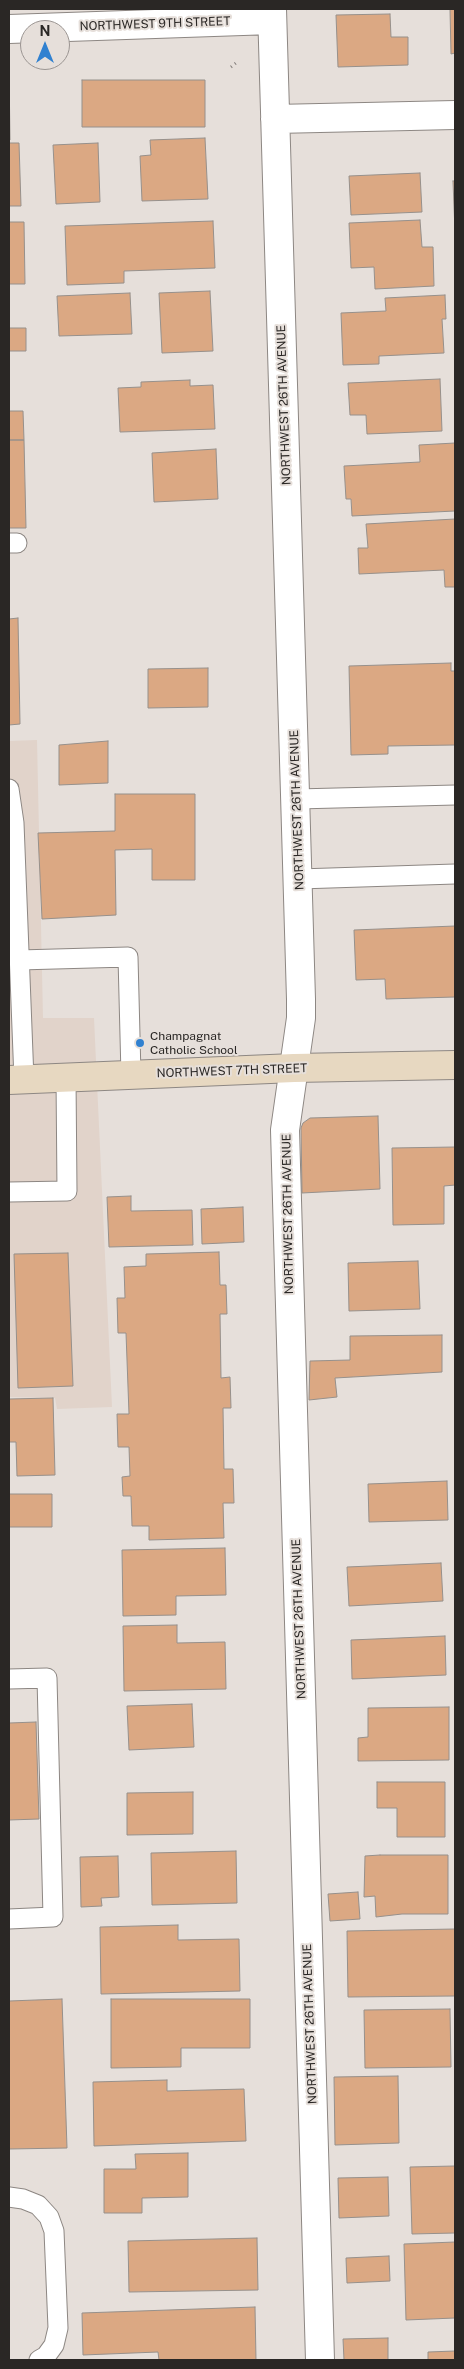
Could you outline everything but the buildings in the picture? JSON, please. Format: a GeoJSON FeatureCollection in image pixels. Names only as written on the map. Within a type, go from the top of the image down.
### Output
{"type":"FeatureCollection","features":[{"type":"Feature","properties":{"kind":"main road","name":"NORTHWEST 7TH STREET"},"geometry":{"type":"LineString","coordinates":[[16,1080],[294,1068],[455,1065]]}},
{"type":"Feature","properties":{"kind":"street","name":"NORTHWEST 9TH STREET"},"geometry":{"type":"LineString","coordinates":[[9,29],[272,14]]}},
{"type":"Feature","properties":{"kind":"street","name":"NORTHWEST 26TH AVENUE"},"geometry":{"type":"LineString","coordinates":[[272,14],[297,799],[301,1018],[285,1130],[320,2360]]}},
{"type":"Feature","properties":{"kind":"street"},"geometry":{"type":"LineString","coordinates":[[275,119],[455,115]]}},
{"type":"Feature","properties":{"kind":"lane"},"geometry":{"type":"LineString","coordinates":[[9,789],[14,823],[19,960],[16,1080]]}},
{"type":"Feature","properties":{"kind":"lane"},"geometry":{"type":"LineString","coordinates":[[297,799],[455,795]]}},
{"type":"Feature","properties":{"kind":"lane"},"geometry":{"type":"LineString","coordinates":[[299,879],[455,874]]}},
{"type":"Feature","properties":{"kind":"lane"},"geometry":{"type":"LineString","coordinates":[[19,960],[128,957],[131,1075]]}},
{"type":"Feature","properties":{"kind":"lane"},"geometry":{"type":"LineString","coordinates":[[9,1192],[67,1191],[66,1078]]}},
{"type":"Feature","properties":{"kind":"lane"},"geometry":{"type":"LineString","coordinates":[[9,1679],[47,1678],[53,1918],[9,1919]]}},
{"type":"Feature","properties":{"kind":"lane"},"geometry":{"type":"LineString","coordinates":[[9,2197],[22,2198],[38,2205],[49,2216],[54,2231],[58,2328],[54,2345],[46,2356],[39,2360]]}},
{"type":"Feature","properties":{"kind":"path"},"geometry":{"type":"LineString","coordinates":[[231,67],[236,63]]}},
{"type":"Feature","properties":{"kind":"shaded area"},"geometry":{"type":"Polygon","coordinates":[[[37,740],[43,1018],[94,1018],[112,1407],[57,1409],[55,1398],[9,1397],[9,741],[37,740]]]}},
{"type":"Feature","properties":{"kind":"place","name":"Champagnat Catholic School"},"geometry":{"type":"Point","coordinates":[140,1043]}}]}
